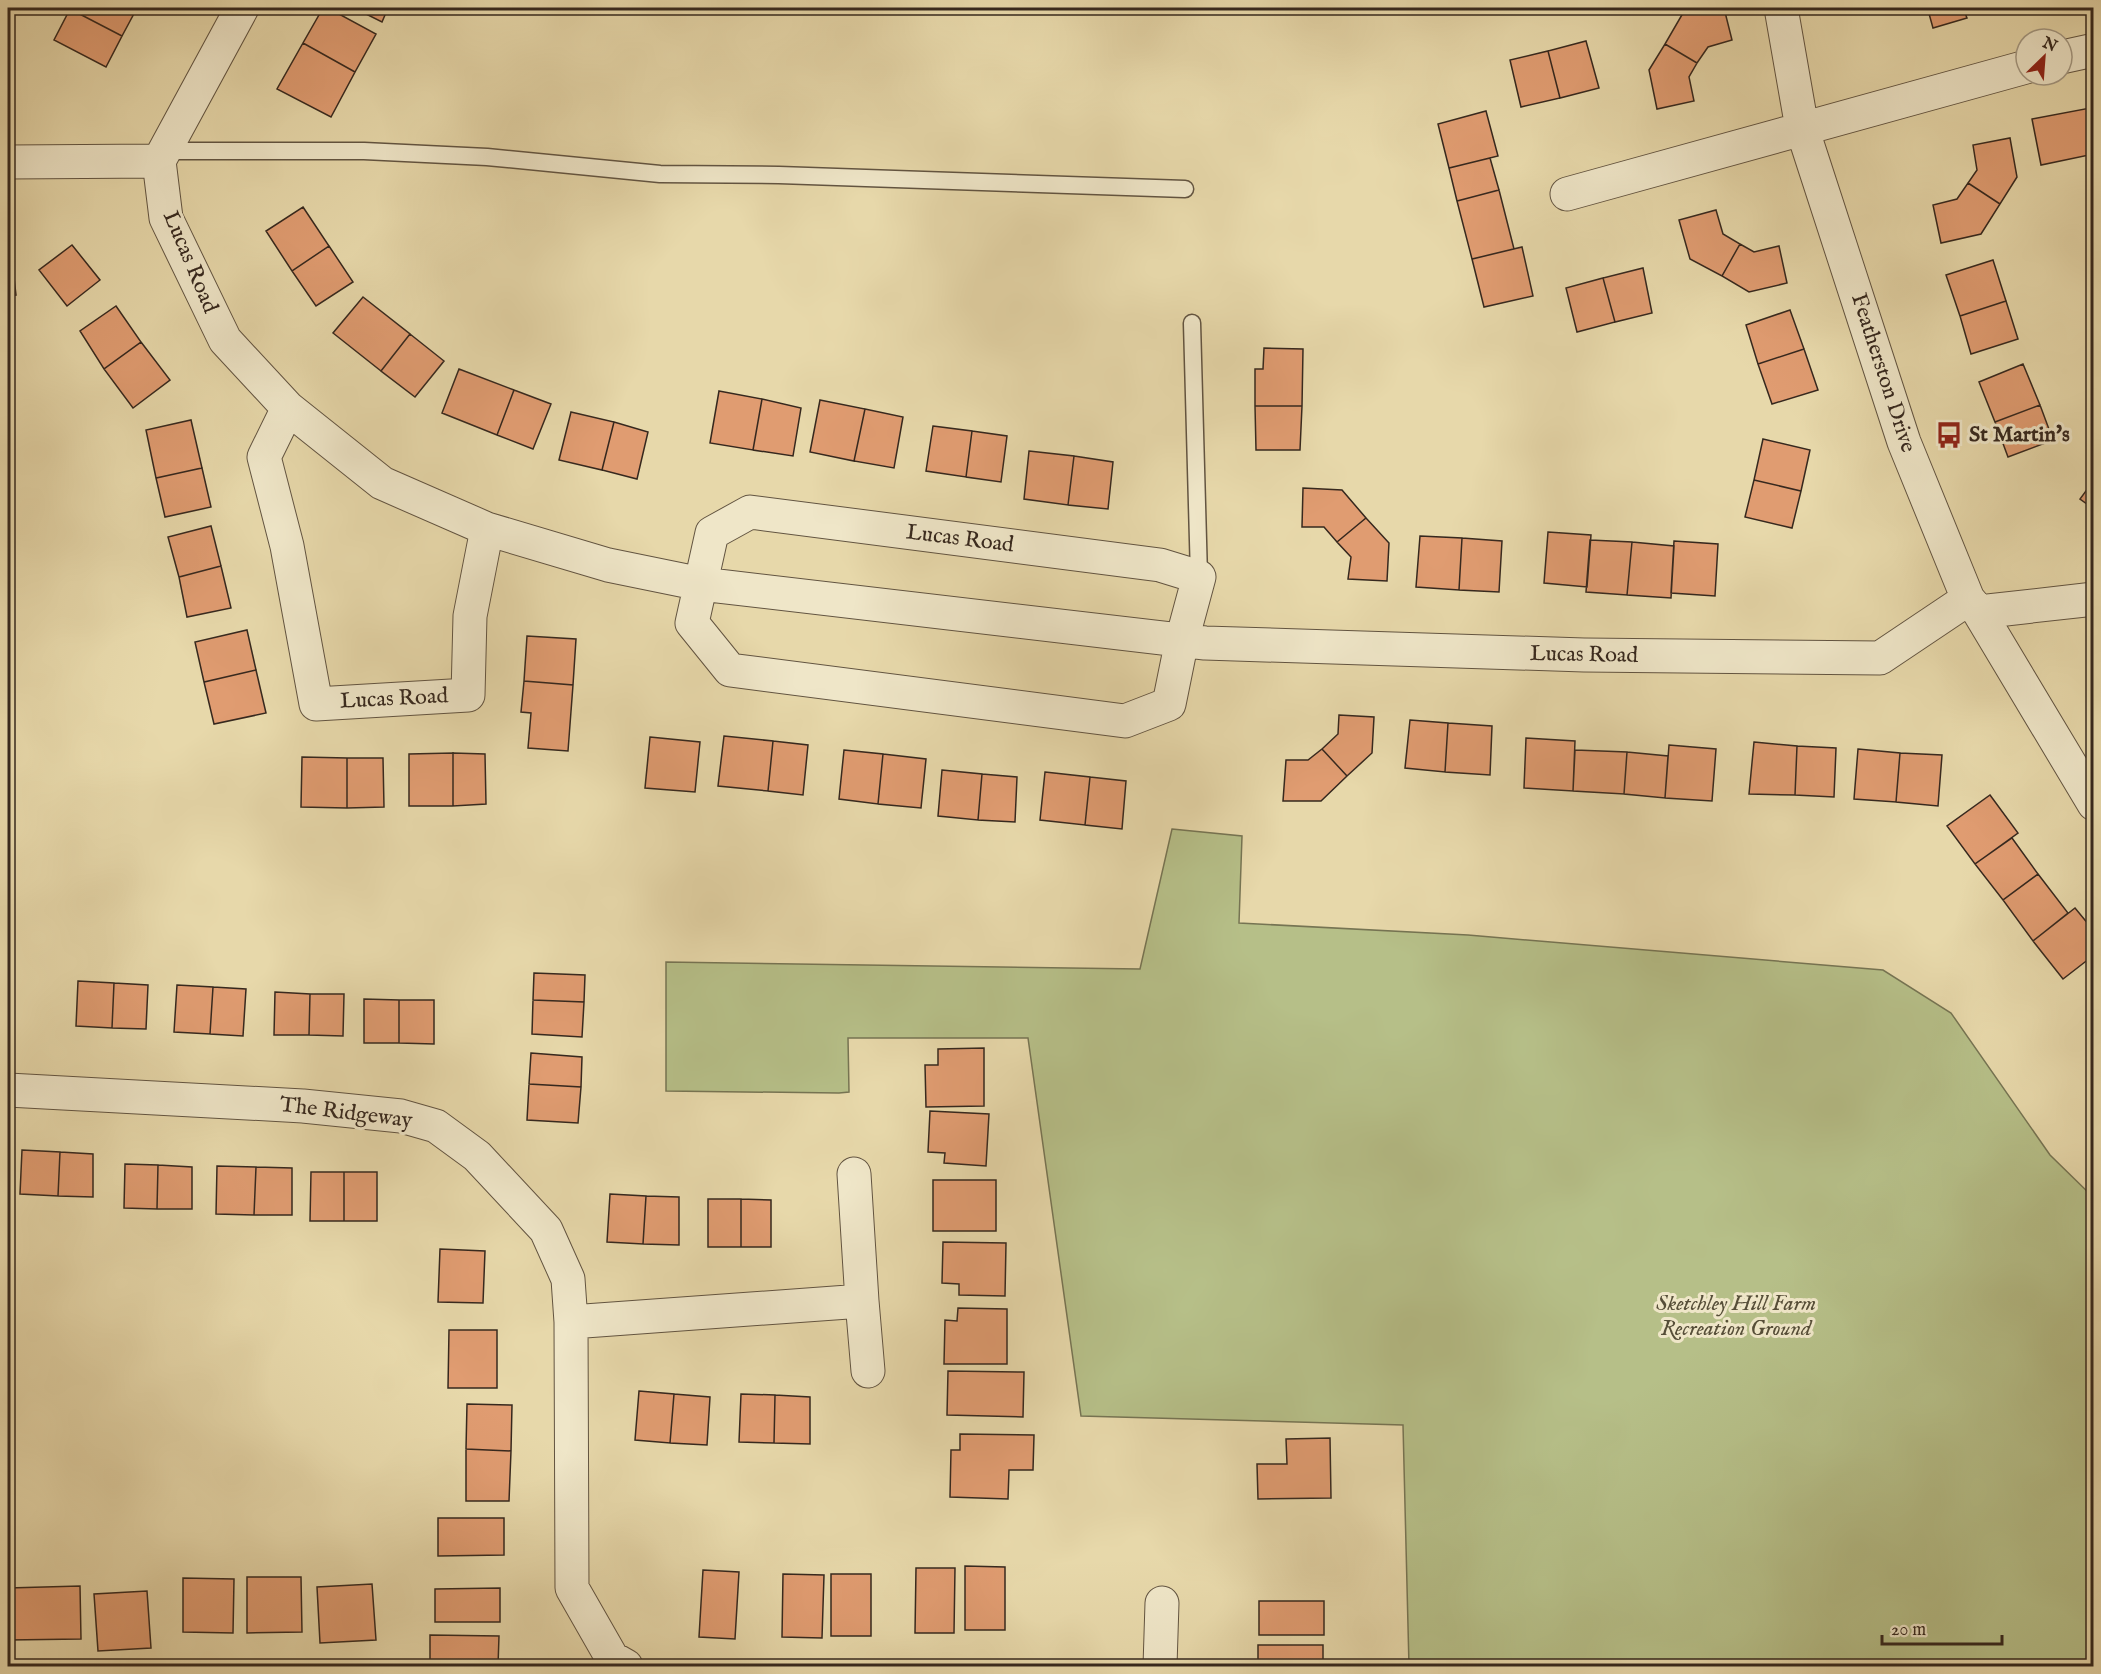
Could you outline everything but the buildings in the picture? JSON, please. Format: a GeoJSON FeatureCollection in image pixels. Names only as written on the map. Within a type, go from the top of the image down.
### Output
{"type":"FeatureCollection","features":[{"type":"Feature","properties":{"kind":"street"},"geometry":{"type":"LineString","coordinates":[[8,162],[161,156],[242,8]]}},
{"type":"Feature","properties":{"kind":"street","name":"Featherston Drive"},"geometry":{"type":"LineString","coordinates":[[1781,8],[1802,128],[1904,442],[1974,606],[2094,804]]}},
{"type":"Feature","properties":{"kind":"street"},"geometry":{"type":"LineString","coordinates":[[1567,194],[2014,70]]}},
{"type":"Feature","properties":{"kind":"street","name":"Lucas Road"},"geometry":{"type":"LineString","coordinates":[[161,156],[166,218],[225,340],[288,408],[382,483],[487,529],[608,565],[701,584],[1216,644],[1584,656],[1880,658],[1974,606]]}},
{"type":"Feature","properties":{"kind":"street","name":"Lucas Road"},"geometry":{"type":"LineString","coordinates":[[288,408],[264,457],[287,546],[316,704],[468,695],[470,616],[487,529]]}},
{"type":"Feature","properties":{"kind":"street","name":"Lucas Road"},"geometry":{"type":"LineString","coordinates":[[750,512],[1160,565],[1199,577],[1182,640],[1170,704],[1125,721],[730,670],[693,623],[701,584],[712,533],[750,512]]}},
{"type":"Feature","properties":{"kind":"street"},"geometry":{"type":"LineString","coordinates":[[1974,606],[2094,599]]}},
{"type":"Feature","properties":{"kind":"street","name":"The Ridgeway"},"geometry":{"type":"LineString","coordinates":[[8,1090],[303,1106],[401,1116],[436,1126],[477,1156],[546,1230],[568,1280],[571,1322],[573,1588],[612,1658],[626,1666]]}},
{"type":"Feature","properties":{"kind":"street"},"geometry":{"type":"LineString","coordinates":[[854,1174],[868,1371]]}},
{"type":"Feature","properties":{"kind":"street"},"geometry":{"type":"LineString","coordinates":[[571,1322],[862,1301]]}},
{"type":"Feature","properties":{"kind":"street"},"geometry":{"type":"LineString","coordinates":[[1160,1666],[1162,1603]]}},
{"type":"Feature","properties":{"kind":"lane"},"geometry":{"type":"LineString","coordinates":[[161,156],[364,151],[487,157],[660,174],[779,175],[1185,189]]}},
{"type":"Feature","properties":{"kind":"lane"},"geometry":{"type":"LineString","coordinates":[[1192,323],[1199,577]]}},
{"type":"Feature","properties":{"kind":"green space","name":"Sketchley Hill Farm Recreation Ground"},"geometry":{"type":"Polygon","coordinates":[[[1172,829],[1242,836],[1239,923],[1468,935],[1883,970],[1951,1013],[2050,1155],[2093,1197],[2093,1666],[1409,1666],[1403,1425],[1081,1416],[1028,1038],[848,1038],[849,1092],[666,1091],[666,962],[1140,969],[1172,829]]]}},
{"type":"Feature","properties":{"kind":"place","name":"St Martin's"},"geometry":{"type":"Point","coordinates":[1949,435]}}]}
